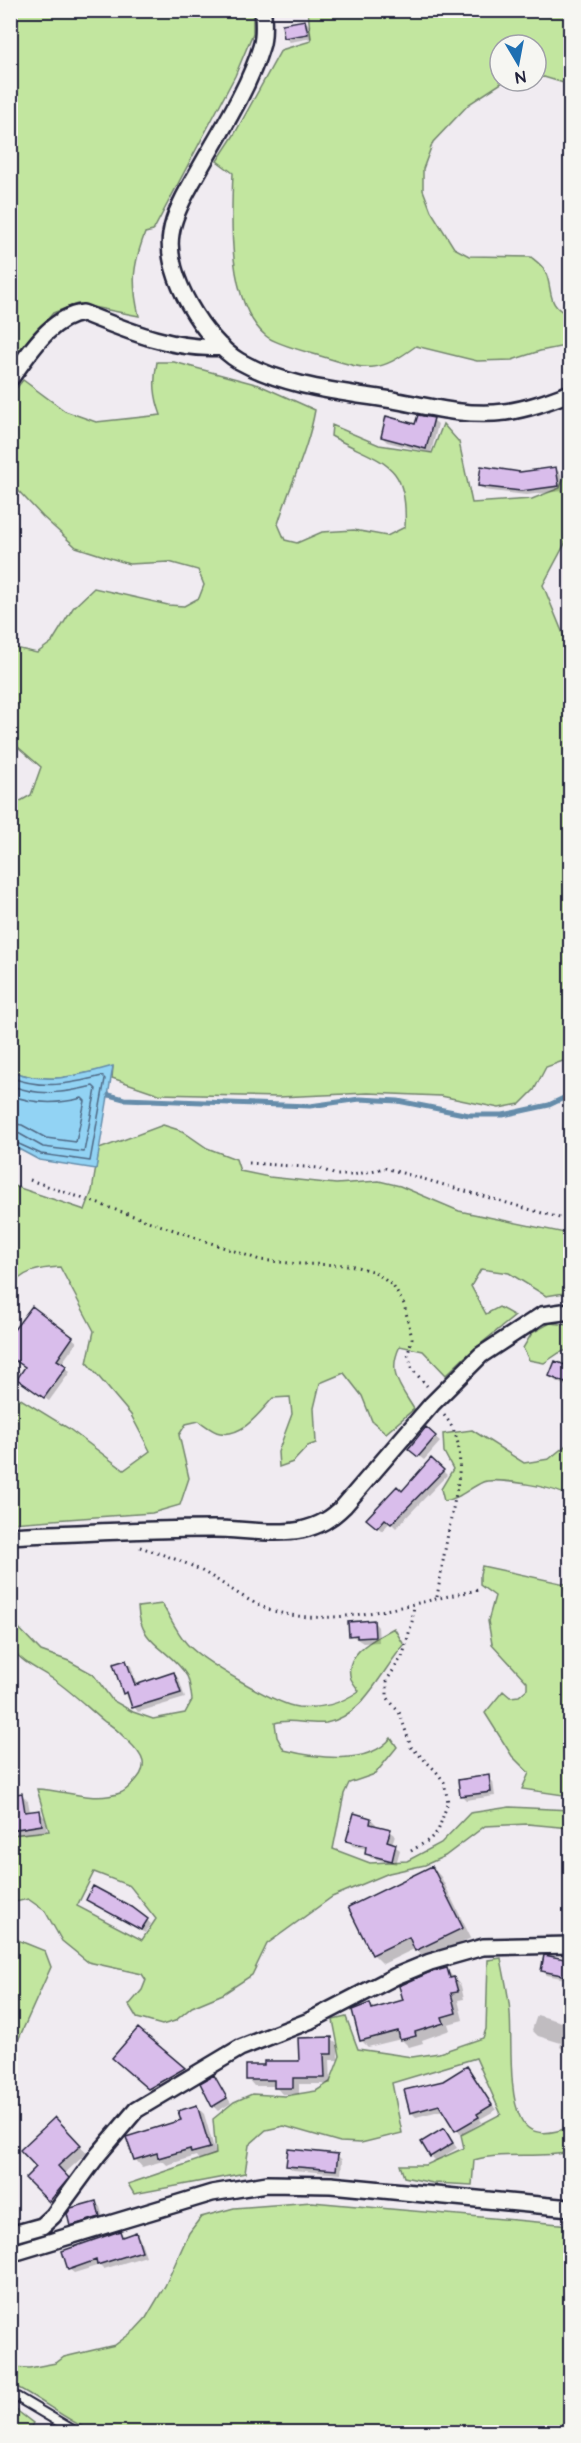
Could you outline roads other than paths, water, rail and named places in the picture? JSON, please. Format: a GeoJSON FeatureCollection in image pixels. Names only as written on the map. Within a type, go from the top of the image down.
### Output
{"type":"FeatureCollection","features":[{"type":"Feature","properties":{"kind":"street"},"geometry":{"type":"LineString","coordinates":[[263,10],[262,46],[239,99],[189,189],[175,218],[170,235],[170,252],[182,294],[222,347],[238,360],[266,373],[322,388],[443,410],[505,412],[540,404],[570,393]]}},
{"type":"Feature","properties":{"kind":"street"},"geometry":{"type":"LineString","coordinates":[[10,379],[55,324],[70,315],[82,313],[175,344],[202,349],[222,347]]}},
{"type":"Feature","properties":{"kind":"street"},"geometry":{"type":"LineString","coordinates":[[10,1536],[137,1530],[244,1529],[283,1532],[319,1525],[333,1517],[344,1506],[435,1401],[481,1355],[524,1324],[542,1315],[570,1311]]}},
{"type":"Feature","properties":{"kind":"street"},"geometry":{"type":"LineString","coordinates":[[10,2235],[42,2226],[53,2216],[97,2156],[136,2110],[240,2048],[309,2021],[396,1976],[430,1962],[483,1947],[570,1945]]}},
{"type":"Feature","properties":{"kind":"street"},"geometry":{"type":"LineString","coordinates":[[10,2254],[212,2193],[267,2184],[331,2185],[570,2208]]}},
{"type":"Feature","properties":{"kind":"lane"},"geometry":{"type":"LineString","coordinates":[[10,2393],[76,2433]]}},
{"type":"Feature","properties":{"kind":"water"},"geometry":{"type":"Polygon","coordinates":[[[113,1066],[96,1169],[39,1160],[11,1145],[11,1071],[37,1078],[62,1078],[113,1066]]]}},
{"type":"Feature","properties":{"kind":"waterway"},"geometry":{"type":"LineString","coordinates":[[109,1095],[124,1099],[310,1106],[360,1099],[398,1101],[469,1115],[503,1115],[549,1105],[570,1095]]}}]}
